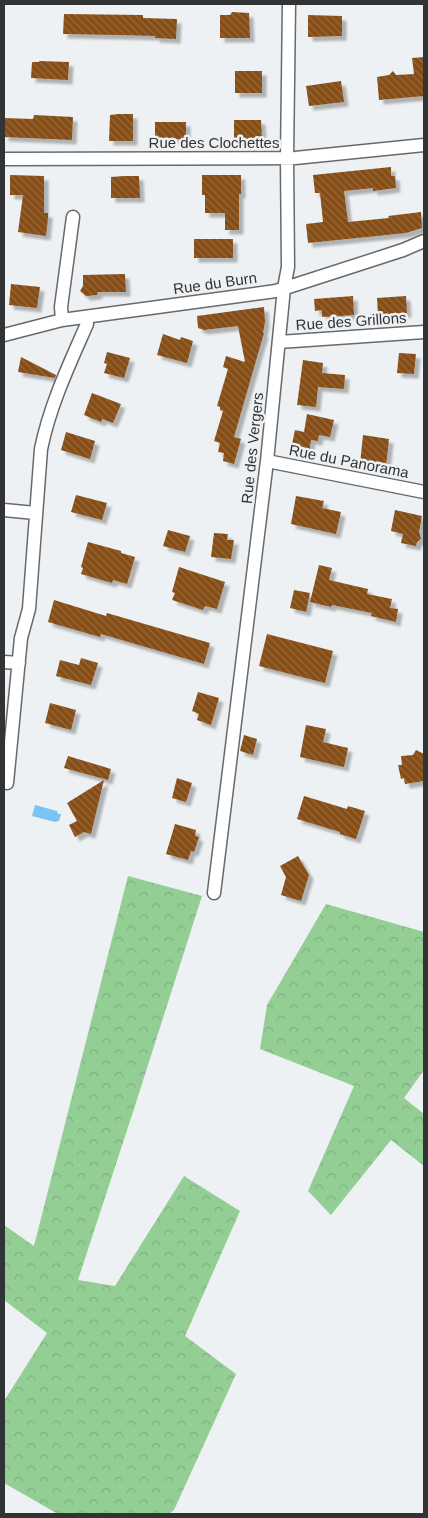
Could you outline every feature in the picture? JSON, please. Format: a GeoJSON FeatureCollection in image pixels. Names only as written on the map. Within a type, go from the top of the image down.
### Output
{"type":"FeatureCollection","features":[{"type":"Feature","properties":{"kind":"street","name":"Rue des Vergers"},"geometry":{"type":"LineString","coordinates":[[214,893],[267,461],[284,288],[288,267],[289,4]]}},
{"type":"Feature","properties":{"kind":"street","name":"Rue des Clochettes"},"geometry":{"type":"LineString","coordinates":[[4,159],[287,158],[424,145]]}},
{"type":"Feature","properties":{"kind":"street"},"geometry":{"type":"LineString","coordinates":[[62,320],[61,307],[73,217]]}},
{"type":"Feature","properties":{"kind":"street","name":"Rue du Burn"},"geometry":{"type":"LineString","coordinates":[[4,335],[62,320],[86,316],[267,292],[403,250],[424,241]]}},
{"type":"Feature","properties":{"kind":"street"},"geometry":{"type":"LineString","coordinates":[[7,784],[21,638],[28,610],[41,449],[59,388],[88,324],[86,316]]}},
{"type":"Feature","properties":{"kind":"street","name":"Rue des Grillons"},"geometry":{"type":"LineString","coordinates":[[279,342],[424,332]]}},
{"type":"Feature","properties":{"kind":"street","name":"Rue du Panorama"},"geometry":{"type":"LineString","coordinates":[[267,461],[424,492]]}},
{"type":"Feature","properties":{"kind":"street"},"geometry":{"type":"LineString","coordinates":[[4,510],[36,514]]}},
{"type":"Feature","properties":{"kind":"street"},"geometry":{"type":"LineString","coordinates":[[4,662],[19,663]]}},
{"type":"Feature","properties":{"kind":"green space"},"geometry":{"type":"Polygon","coordinates":[[[128,876],[202,896],[78,1280],[115,1286],[184,1176],[240,1211],[185,1336],[236,1374],[174,1510],[169,1514],[58,1514],[4,1483],[4,1401],[47,1333],[4,1300],[4,1225],[34,1246],[128,876]]]}},
{"type":"Feature","properties":{"kind":"green space"},"geometry":{"type":"Polygon","coordinates":[[[326,904],[424,932],[424,1070],[404,1098],[424,1114],[424,1166],[391,1140],[331,1215],[308,1191],[354,1086],[260,1049],[267,1005],[326,904]]]}},
{"type":"Feature","properties":{"kind":"water"},"geometry":{"type":"Polygon","coordinates":[[[35,805],[57,811],[58,814],[61,814],[59,821],[55,822],[32,816],[35,805]]]}},
{"type":"Feature","properties":{"kind":"building"},"geometry":{"type":"Polygon","coordinates":[[[232,12],[249,13],[250,38],[220,38],[220,15],[230,15],[232,12]]]}},
{"type":"Feature","properties":{"kind":"building"},"geometry":{"type":"Polygon","coordinates":[[[64,14],[143,15],[143,18],[177,19],[176,39],[155,38],[155,36],[63,34],[64,14]]]}},
{"type":"Feature","properties":{"kind":"building"},"geometry":{"type":"Polygon","coordinates":[[[308,15],[342,16],[342,36],[308,37],[308,15]]]}},
{"type":"Feature","properties":{"kind":"building"},"geometry":{"type":"Polygon","coordinates":[[[424,57],[424,96],[379,100],[377,77],[389,75],[393,71],[396,75],[414,74],[412,58],[424,57]]]}},
{"type":"Feature","properties":{"kind":"building"},"geometry":{"type":"Polygon","coordinates":[[[32,62],[69,62],[68,80],[31,78],[32,62]]]}},
{"type":"Feature","properties":{"kind":"building"},"geometry":{"type":"Polygon","coordinates":[[[235,71],[262,71],[262,93],[235,93],[235,71]]]}},
{"type":"Feature","properties":{"kind":"building"},"geometry":{"type":"Polygon","coordinates":[[[341,81],[344,102],[309,106],[306,86],[341,81]]]}},
{"type":"Feature","properties":{"kind":"building"},"geometry":{"type":"Polygon","coordinates":[[[133,114],[133,141],[109,141],[110,115],[133,114]]]}},
{"type":"Feature","properties":{"kind":"building"},"geometry":{"type":"Polygon","coordinates":[[[34,115],[73,117],[72,140],[4,137],[4,118],[33,119],[34,115]]]}},
{"type":"Feature","properties":{"kind":"building"},"geometry":{"type":"Polygon","coordinates":[[[234,120],[261,120],[262,139],[234,139],[234,120]]]}},
{"type":"Feature","properties":{"kind":"building"},"geometry":{"type":"Polygon","coordinates":[[[155,122],[186,122],[186,139],[155,140],[155,122]]]}},
{"type":"Feature","properties":{"kind":"building"},"geometry":{"type":"Polygon","coordinates":[[[391,167],[391,176],[395,176],[396,188],[373,191],[373,188],[344,191],[348,222],[389,218],[388,216],[421,212],[422,228],[406,233],[308,243],[306,224],[323,222],[320,193],[315,193],[313,175],[391,167]]]}},
{"type":"Feature","properties":{"kind":"building"},"geometry":{"type":"Polygon","coordinates":[[[10,175],[44,176],[44,213],[48,213],[46,236],[18,232],[23,195],[10,195],[10,175]]]}},
{"type":"Feature","properties":{"kind":"building"},"geometry":{"type":"Polygon","coordinates":[[[202,175],[241,175],[239,230],[225,230],[225,213],[205,213],[205,195],[202,195],[202,175]]]}},
{"type":"Feature","properties":{"kind":"building"},"geometry":{"type":"Polygon","coordinates":[[[139,176],[140,198],[111,198],[111,177],[139,176]]]}},
{"type":"Feature","properties":{"kind":"building"},"geometry":{"type":"Polygon","coordinates":[[[194,239],[233,239],[233,258],[194,258],[194,239]]]}},
{"type":"Feature","properties":{"kind":"building"},"geometry":{"type":"Polygon","coordinates":[[[125,274],[126,292],[98,292],[97,295],[86,296],[80,291],[83,286],[83,275],[125,274]]]}},
{"type":"Feature","properties":{"kind":"building"},"geometry":{"type":"Polygon","coordinates":[[[11,284],[40,287],[37,308],[9,305],[11,284]]]}},
{"type":"Feature","properties":{"kind":"building"},"geometry":{"type":"Polygon","coordinates":[[[353,296],[354,315],[322,317],[322,310],[315,311],[314,299],[353,296]]]}},
{"type":"Feature","properties":{"kind":"building"},"geometry":{"type":"Polygon","coordinates":[[[406,296],[407,313],[378,315],[377,298],[406,296]]]}},
{"type":"Feature","properties":{"kind":"building"},"geometry":{"type":"Polygon","coordinates":[[[264,307],[264,333],[234,437],[241,439],[234,464],[223,461],[224,453],[218,452],[220,443],[214,441],[223,411],[217,406],[228,369],[223,367],[226,356],[245,362],[238,326],[204,330],[198,328],[197,316],[264,307]]]}},
{"type":"Feature","properties":{"kind":"building"},"geometry":{"type":"Polygon","coordinates":[[[163,334],[180,340],[181,337],[193,341],[187,363],[157,355],[163,334]]]}},
{"type":"Feature","properties":{"kind":"building"},"geometry":{"type":"Polygon","coordinates":[[[107,352],[130,358],[124,378],[104,373],[107,364],[104,363],[107,352]]]}},
{"type":"Feature","properties":{"kind":"building"},"geometry":{"type":"Polygon","coordinates":[[[399,353],[416,354],[414,374],[397,373],[399,353]]]}},
{"type":"Feature","properties":{"kind":"building"},"geometry":{"type":"Polygon","coordinates":[[[21,357],[56,375],[55,378],[18,372],[21,357]]]}},
{"type":"Feature","properties":{"kind":"building"},"geometry":{"type":"Polygon","coordinates":[[[303,360],[323,363],[322,373],[345,375],[344,389],[318,387],[316,407],[297,405],[303,360]]]}},
{"type":"Feature","properties":{"kind":"building"},"geometry":{"type":"Polygon","coordinates":[[[92,393],[121,404],[113,423],[102,419],[101,422],[84,415],[92,393]]]}},
{"type":"Feature","properties":{"kind":"building"},"geometry":{"type":"Polygon","coordinates":[[[307,414],[334,420],[330,437],[319,435],[318,441],[311,440],[309,452],[291,449],[295,430],[304,432],[307,414]]]}},
{"type":"Feature","properties":{"kind":"building"},"geometry":{"type":"Polygon","coordinates":[[[66,432],[95,441],[90,459],[61,450],[66,432]]]}},
{"type":"Feature","properties":{"kind":"building"},"geometry":{"type":"Polygon","coordinates":[[[363,435],[389,439],[386,467],[360,464],[363,435]]]}},
{"type":"Feature","properties":{"kind":"building"},"geometry":{"type":"Polygon","coordinates":[[[76,495],[107,503],[102,520],[71,512],[76,495]]]}},
{"type":"Feature","properties":{"kind":"building"},"geometry":{"type":"Polygon","coordinates":[[[296,496],[324,501],[322,508],[341,512],[336,534],[291,524],[296,496]]]}},
{"type":"Feature","properties":{"kind":"building"},"geometry":{"type":"Polygon","coordinates":[[[395,510],[422,516],[419,532],[421,539],[417,542],[416,546],[401,543],[403,534],[391,531],[395,510]]]}},
{"type":"Feature","properties":{"kind":"building"},"geometry":{"type":"Polygon","coordinates":[[[168,530],[190,536],[185,552],[163,546],[168,530]]]}},
{"type":"Feature","properties":{"kind":"building"},"geometry":{"type":"Polygon","coordinates":[[[214,533],[228,534],[227,540],[234,540],[231,559],[211,557],[214,533]]]}},
{"type":"Feature","properties":{"kind":"building"},"geometry":{"type":"Polygon","coordinates":[[[88,542],[135,557],[127,584],[113,580],[112,583],[81,574],[88,542]]]}},
{"type":"Feature","properties":{"kind":"building"},"geometry":{"type":"Polygon","coordinates":[[[319,565],[332,568],[329,580],[368,589],[367,594],[392,599],[390,608],[398,609],[396,622],[371,616],[372,613],[310,602],[319,565]]]}},
{"type":"Feature","properties":{"kind":"building"},"geometry":{"type":"Polygon","coordinates":[[[179,567],[225,582],[217,609],[205,606],[203,610],[172,600],[175,593],[172,592],[179,567]]]}},
{"type":"Feature","properties":{"kind":"building"},"geometry":{"type":"Polygon","coordinates":[[[294,590],[310,593],[306,612],[290,608],[294,590]]]}},
{"type":"Feature","properties":{"kind":"building"},"geometry":{"type":"Polygon","coordinates":[[[54,600],[106,616],[107,613],[210,643],[204,664],[101,634],[100,637],[48,622],[54,600]]]}},
{"type":"Feature","properties":{"kind":"building"},"geometry":{"type":"Polygon","coordinates":[[[267,634],[333,651],[325,683],[259,666],[267,634]]]}},
{"type":"Feature","properties":{"kind":"building"},"geometry":{"type":"Polygon","coordinates":[[[81,658],[98,663],[91,685],[56,676],[60,660],[79,665],[81,658]]]}},
{"type":"Feature","properties":{"kind":"building"},"geometry":{"type":"Polygon","coordinates":[[[198,692],[219,698],[211,725],[197,720],[199,714],[192,711],[198,692]]]}},
{"type":"Feature","properties":{"kind":"building"},"geometry":{"type":"Polygon","coordinates":[[[50,703],[76,710],[71,730],[45,723],[50,703]]]}},
{"type":"Feature","properties":{"kind":"building"},"geometry":{"type":"Polygon","coordinates":[[[306,725],[326,729],[323,742],[348,748],[344,767],[300,757],[306,725]]]}},
{"type":"Feature","properties":{"kind":"building"},"geometry":{"type":"Polygon","coordinates":[[[244,735],[257,739],[253,755],[240,751],[244,735]]]}},
{"type":"Feature","properties":{"kind":"building"},"geometry":{"type":"Polygon","coordinates":[[[416,750],[424,754],[424,781],[405,784],[404,778],[401,779],[398,765],[402,765],[401,756],[413,755],[416,750]]]}},
{"type":"Feature","properties":{"kind":"building"},"geometry":{"type":"Polygon","coordinates":[[[68,756],[111,769],[108,780],[64,768],[68,756]]]}},
{"type":"Feature","properties":{"kind":"building"},"geometry":{"type":"Polygon","coordinates":[[[177,778],[192,783],[186,802],[172,798],[177,778]]]}},
{"type":"Feature","properties":{"kind":"building"},"geometry":{"type":"Polygon","coordinates":[[[104,780],[91,834],[84,832],[75,837],[69,825],[77,821],[67,803],[104,780]]]}},
{"type":"Feature","properties":{"kind":"building"},"geometry":{"type":"Polygon","coordinates":[[[304,796],[347,809],[348,806],[365,811],[356,839],[297,819],[304,796]]]}},
{"type":"Feature","properties":{"kind":"building"},"geometry":{"type":"Polygon","coordinates":[[[175,824],[196,830],[195,836],[199,837],[194,852],[191,851],[188,860],[166,854],[175,824]]]}},
{"type":"Feature","properties":{"kind":"building"},"geometry":{"type":"Polygon","coordinates":[[[298,856],[309,875],[301,901],[281,895],[286,877],[280,866],[298,856]]]}}]}
